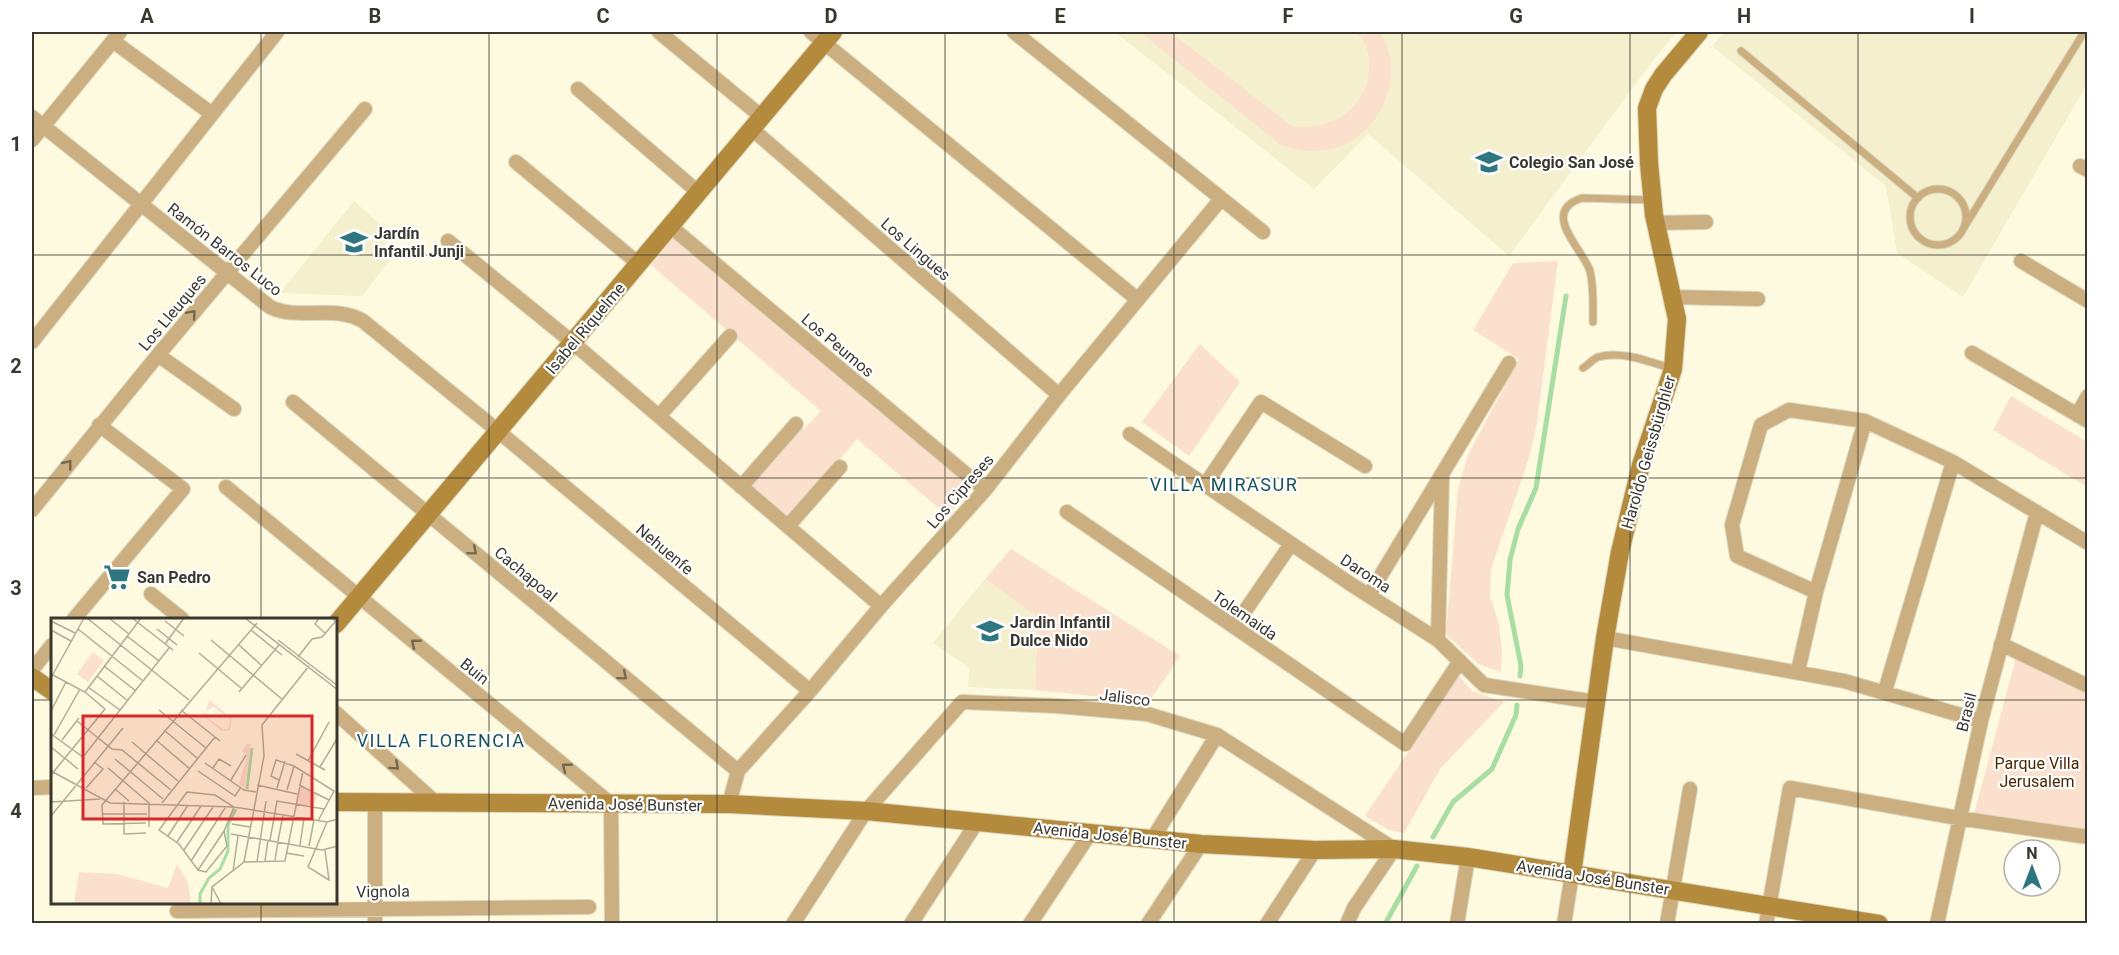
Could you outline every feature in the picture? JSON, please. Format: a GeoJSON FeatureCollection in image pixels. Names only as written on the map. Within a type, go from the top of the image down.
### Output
{"type":"FeatureCollection","features":[{"type":"Feature","properties":{"kind":"street"},"geometry":{"type":"LineString","coordinates":[[32,342],[277,32]]}},
{"type":"Feature","properties":{"kind":"street","name":"Los Lingues"},"geometry":{"type":"LineString","coordinates":[[659,32],[1059,394]]}},
{"type":"Feature","properties":{"kind":"street"},"geometry":{"type":"LineString","coordinates":[[1014,32],[1263,232]]}},
{"type":"Feature","properties":{"kind":"street","name":"Haroldo Geissbürghler"},"geometry":{"type":"LineString","coordinates":[[1564,924],[1605,638],[1620,552],[1641,465],[1673,369],[1677,320],[1655,223],[1648,153],[1647,108],[1654,89],[1663,75],[1699,32]]}},
{"type":"Feature","properties":{"kind":"street"},"geometry":{"type":"LineString","coordinates":[[823,35],[1137,299]]}},
{"type":"Feature","properties":{"kind":"street","name":"Isabel Riquelme"},"geometry":{"type":"LineString","coordinates":[[338,622],[757,123],[823,35]]}},
{"type":"Feature","properties":{"kind":"street"},"geometry":{"type":"LineString","coordinates":[[32,140],[116,36],[212,114]]}},
{"type":"Feature","properties":{"kind":"street"},"geometry":{"type":"LineString","coordinates":[[578,89],[698,192]]}},
{"type":"Feature","properties":{"kind":"street","name":"Los Lleuques"},"geometry":{"type":"LineString","coordinates":[[32,510],[99,425],[365,109]]}},
{"type":"Feature","properties":{"kind":"street","name":"Ramón Barros Luco"},"geometry":{"type":"LineString","coordinates":[[32,117],[270,307],[280,312],[353,315],[498,431]]}},
{"type":"Feature","properties":{"kind":"street"},"geometry":{"type":"LineString","coordinates":[[516,162],[639,264]]}},
{"type":"Feature","properties":{"kind":"street","name":"Los Cipreses"},"geometry":{"type":"LineString","coordinates":[[729,804],[738,771],[810,692],[881,606],[985,490],[1059,394],[1221,199]]}},
{"type":"Feature","properties":{"kind":"street"},"geometry":{"type":"LineString","coordinates":[[1655,223],[1706,222]]}},
{"type":"Feature","properties":{"kind":"street","name":"Los Peumos"},"geometry":{"type":"LineString","coordinates":[[670,226],[985,490]]}},
{"type":"Feature","properties":{"kind":"street"},"geometry":{"type":"LineString","coordinates":[[448,241],[572,342],[881,606]]}},
{"type":"Feature","properties":{"kind":"street"},"geometry":{"type":"LineString","coordinates":[[2021,261],[2088,301]]}},
{"type":"Feature","properties":{"kind":"street"},"geometry":{"type":"LineString","coordinates":[[1672,297],[1758,299]]}},
{"type":"Feature","properties":{"kind":"street"},"geometry":{"type":"LineString","coordinates":[[659,416],[730,336]]}},
{"type":"Feature","properties":{"kind":"street"},"geometry":{"type":"LineString","coordinates":[[1972,353],[2082,418],[2088,396]]}},
{"type":"Feature","properties":{"kind":"street"},"geometry":{"type":"LineString","coordinates":[[158,355],[234,409]]}},
{"type":"Feature","properties":{"kind":"street"},"geometry":{"type":"LineString","coordinates":[[1369,595],[1509,363]]}},
{"type":"Feature","properties":{"kind":"street","name":"Cachapoal"},"geometry":{"type":"LineString","coordinates":[[292,402],[738,771]]}},
{"type":"Feature","properties":{"kind":"street"},"geometry":{"type":"LineString","coordinates":[[1205,485],[1261,402],[1365,466]]}},
{"type":"Feature","properties":{"kind":"street"},"geometry":{"type":"LineString","coordinates":[[1816,592],[1737,556],[1732,525],[1761,425],[1789,410],[1865,421],[1953,462],[2088,543]]}},
{"type":"Feature","properties":{"kind":"street"},"geometry":{"type":"LineString","coordinates":[[1798,671],[1816,592],[1865,421]]}},
{"type":"Feature","properties":{"kind":"street"},"geometry":{"type":"LineString","coordinates":[[741,487],[796,424]]}},
{"type":"Feature","properties":{"kind":"street"},"geometry":{"type":"LineString","coordinates":[[75,618],[183,489],[99,425]]}},
{"type":"Feature","properties":{"kind":"street","name":"Nehuenfe"},"geometry":{"type":"LineString","coordinates":[[498,431],[810,692]]}},
{"type":"Feature","properties":{"kind":"street","name":"Daroma"},"geometry":{"type":"LineString","coordinates":[[1130,434],[1291,544],[1438,640],[1484,685],[1596,702]]}},
{"type":"Feature","properties":{"kind":"street"},"geometry":{"type":"LineString","coordinates":[[1885,692],[1953,462]]}},
{"type":"Feature","properties":{"kind":"street"},"geometry":{"type":"LineString","coordinates":[[788,526],[840,467]]}},
{"type":"Feature","properties":{"kind":"street"},"geometry":{"type":"LineString","coordinates":[[1438,640],[1442,476]]}},
{"type":"Feature","properties":{"kind":"street","name":"Buin"},"geometry":{"type":"LineString","coordinates":[[225,487],[611,804]]}},
{"type":"Feature","properties":{"kind":"street","name":"Tolemaida"},"geometry":{"type":"LineString","coordinates":[[1067,512],[1405,744],[1460,661]]}},
{"type":"Feature","properties":{"kind":"street","name":"Brasil"},"geometry":{"type":"LineString","coordinates":[[1937,924],[1958,818],[1981,721],[2037,512]]}},
{"type":"Feature","properties":{"kind":"street"},"geometry":{"type":"LineString","coordinates":[[1233,627],[1291,544]]}},
{"type":"Feature","properties":{"kind":"street"},"geometry":{"type":"LineString","coordinates":[[151,594],[182,618]]}},
{"type":"Feature","properties":{"kind":"street"},"geometry":{"type":"LineString","coordinates":[[1605,638],[1798,671],[1885,692],[1981,721]]}},
{"type":"Feature","properties":{"kind":"street"},"geometry":{"type":"LineString","coordinates":[[2001,644],[2088,686]]}},
{"type":"Feature","properties":{"kind":"street"},"geometry":{"type":"LineString","coordinates":[[32,670],[51,646]]}},
{"type":"Feature","properties":{"kind":"street"},"geometry":{"type":"LineString","coordinates":[[32,677],[51,690]]}},
{"type":"Feature","properties":{"kind":"street","name":"Jalisco"},"geometry":{"type":"LineString","coordinates":[[866,812],[962,702],[1057,706],[1147,714],[1217,735],[1394,849]]}},
{"type":"Feature","properties":{"kind":"street"},"geometry":{"type":"LineString","coordinates":[[338,715],[434,801]]}},
{"type":"Feature","properties":{"kind":"street"},"geometry":{"type":"LineString","coordinates":[[1154,838],[1217,735]]}},
{"type":"Feature","properties":{"kind":"street"},"geometry":{"type":"LineString","coordinates":[[32,788],[51,787]]}},
{"type":"Feature","properties":{"kind":"street"},"geometry":{"type":"LineString","coordinates":[[1767,915],[1790,788],[1958,818],[2088,837]]}},
{"type":"Feature","properties":{"kind":"street"},"geometry":{"type":"LineString","coordinates":[[1667,924],[1690,789]]}},
{"type":"Feature","properties":{"kind":"street"},"geometry":{"type":"LineString","coordinates":[[375,801],[375,924]]}},
{"type":"Feature","properties":{"kind":"street","name":"Avenida José Bunster"},"geometry":{"type":"LineString","coordinates":[[338,802],[729,804],[866,812],[1201,844],[1315,850],[1394,849],[1468,857],[1672,890],[1767,915],[1879,924]]}},
{"type":"Feature","properties":{"kind":"street"},"geometry":{"type":"LineString","coordinates":[[611,804],[612,924]]}},
{"type":"Feature","properties":{"kind":"street"},"geometry":{"type":"LineString","coordinates":[[793,924],[866,812]]}},
{"type":"Feature","properties":{"kind":"street"},"geometry":{"type":"LineString","coordinates":[[911,924],[977,822]]}},
{"type":"Feature","properties":{"kind":"street"},"geometry":{"type":"LineString","coordinates":[[1030,924],[1091,832]]}},
{"type":"Feature","properties":{"kind":"street"},"geometry":{"type":"LineString","coordinates":[[1148,924],[1201,844]]}},
{"type":"Feature","properties":{"kind":"street"},"geometry":{"type":"LineString","coordinates":[[1347,924],[1354,908],[1394,849]]}},
{"type":"Feature","properties":{"kind":"street"},"geometry":{"type":"LineString","coordinates":[[1267,924],[1315,850]]}},
{"type":"Feature","properties":{"kind":"street"},"geometry":{"type":"LineString","coordinates":[[1457,924],[1468,857]]}},
{"type":"Feature","properties":{"kind":"street","name":"Vignola"},"geometry":{"type":"LineString","coordinates":[[177,912],[589,907]]}},
{"type":"Feature","properties":{"kind":"lane"},"geometry":{"type":"LineString","coordinates":[[1965,226],[1964,208],[1954,194],[1937,189],[1928,191],[1918,198],[1911,211],[1910,221],[1913,230],[1927,243],[1946,244],[1954,240],[1965,226],[2084,32]]}},
{"type":"Feature","properties":{"kind":"lane"},"geometry":{"type":"LineString","coordinates":[[1741,51],[1918,198]]}},
{"type":"Feature","properties":{"kind":"lane"},"geometry":{"type":"LineString","coordinates":[[1593,322],[1592,280],[1589,268],[1567,234],[1565,211],[1575,200],[1582,198],[1652,200]]}},
{"type":"Feature","properties":{"kind":"lane"},"geometry":{"type":"LineString","coordinates":[[1583,368],[1596,357],[1612,355],[1636,358],[1673,369]]}},
{"type":"Feature","properties":{"kind":"shaded area","name":"Colegio San José"},"geometry":{"type":"Polygon","coordinates":[[[1115,32],[1677,32],[1651,63],[1509,256],[1368,134],[1314,189],[1115,32]]]}},
{"type":"Feature","properties":{"kind":"shaded area"},"geometry":{"type":"Polygon","coordinates":[[[1724,32],[2087,32],[2087,84],[1963,297],[1897,253],[1886,186],[1712,46],[1724,32]]]}},
{"type":"Feature","properties":{"kind":"shaded area","name":"Jardín Infantil Junji"},"geometry":{"type":"Polygon","coordinates":[[[354,201],[392,235],[382,249],[390,260],[362,296],[280,293],[354,201]]]}},
{"type":"Feature","properties":{"kind":"shaded area","name":"Jardin Infantil Dulce Nido"},"geometry":{"type":"Polygon","coordinates":[[[985,579],[1038,618],[1035,690],[968,687],[969,668],[933,643],[985,579]]]}},
{"type":"Feature","properties":{"kind":"green space"},"geometry":{"type":"Polygon","coordinates":[[[1140,32],[1170,32],[1292,126],[1307,127],[1334,121],[1355,105],[1368,80],[1369,65],[1366,46],[1355,32],[1380,32],[1388,48],[1391,66],[1390,83],[1377,116],[1352,140],[1328,150],[1294,149],[1281,145],[1140,32]]]}},
{"type":"Feature","properties":{"kind":"green space"},"geometry":{"type":"Polygon","coordinates":[[[674,237],[974,487],[947,515],[857,439],[790,518],[749,485],[800,426],[804,429],[821,411],[651,265],[674,237]]]}},
{"type":"Feature","properties":{"kind":"green space"},"geometry":{"type":"Polygon","coordinates":[[[1558,261],[1537,422],[1530,455],[1491,569],[1490,595],[1499,625],[1502,652],[1501,672],[1478,664],[1446,634],[1458,489],[1468,455],[1519,359],[1473,330],[1513,263],[1558,261]]]}},
{"type":"Feature","properties":{"kind":"green space"},"geometry":{"type":"Polygon","coordinates":[[[1200,344],[1240,382],[1189,456],[1142,422],[1200,344]]]}},
{"type":"Feature","properties":{"kind":"green space"},"geometry":{"type":"Polygon","coordinates":[[[2011,396],[2087,442],[2087,487],[1993,430],[2011,396]]]}},
{"type":"Feature","properties":{"kind":"green space"},"geometry":{"type":"Polygon","coordinates":[[[1011,549],[1180,656],[1149,702],[1035,690],[1038,618],[985,579],[1011,549]]]}},
{"type":"Feature","properties":{"kind":"green space","name":"Parque Villa Jerusalem"},"geometry":{"type":"Polygon","coordinates":[[[2017,654],[2087,689],[2087,831],[1974,814],[2017,654]]]}},
{"type":"Feature","properties":{"kind":"green space"},"geometry":{"type":"Polygon","coordinates":[[[1459,676],[1472,691],[1504,702],[1440,769],[1404,833],[1389,830],[1365,816],[1459,676]]]}},
{"type":"Feature","properties":{"kind":"waterway"},"geometry":{"type":"LineString","coordinates":[[1520,676],[1521,666],[1507,595],[1510,560],[1518,529],[1536,488],[1566,296]]}},
{"type":"Feature","properties":{"kind":"waterway"},"geometry":{"type":"LineString","coordinates":[[1433,837],[1453,802],[1492,769],[1516,715],[1517,705]]}},
{"type":"Feature","properties":{"kind":"waterway"},"geometry":{"type":"LineString","coordinates":[[1385,924],[1417,866]]}},
{"type":"Feature","properties":{"kind":"place","name":"Colegio San José"},"geometry":{"type":"Point","coordinates":[1489,162]}},
{"type":"Feature","properties":{"kind":"place","name":"Jardín Infantil Junji"},"geometry":{"type":"Point","coordinates":[354,242]}},
{"type":"Feature","properties":{"kind":"place","name":"San Pedro"},"geometry":{"type":"Point","coordinates":[117,577]}},
{"type":"Feature","properties":{"kind":"place","name":"Jardin Infantil Dulce Nido"},"geometry":{"type":"Point","coordinates":[990,631]}},
{"type":"Feature","properties":{"kind":"district","name":"VILLA MIRASUR"},"geometry":{"type":"Point","coordinates":[1224,485]}},
{"type":"Feature","properties":{"kind":"district","name":"VILLA FLORENCIA"},"geometry":{"type":"Point","coordinates":[441,741]}}]}
